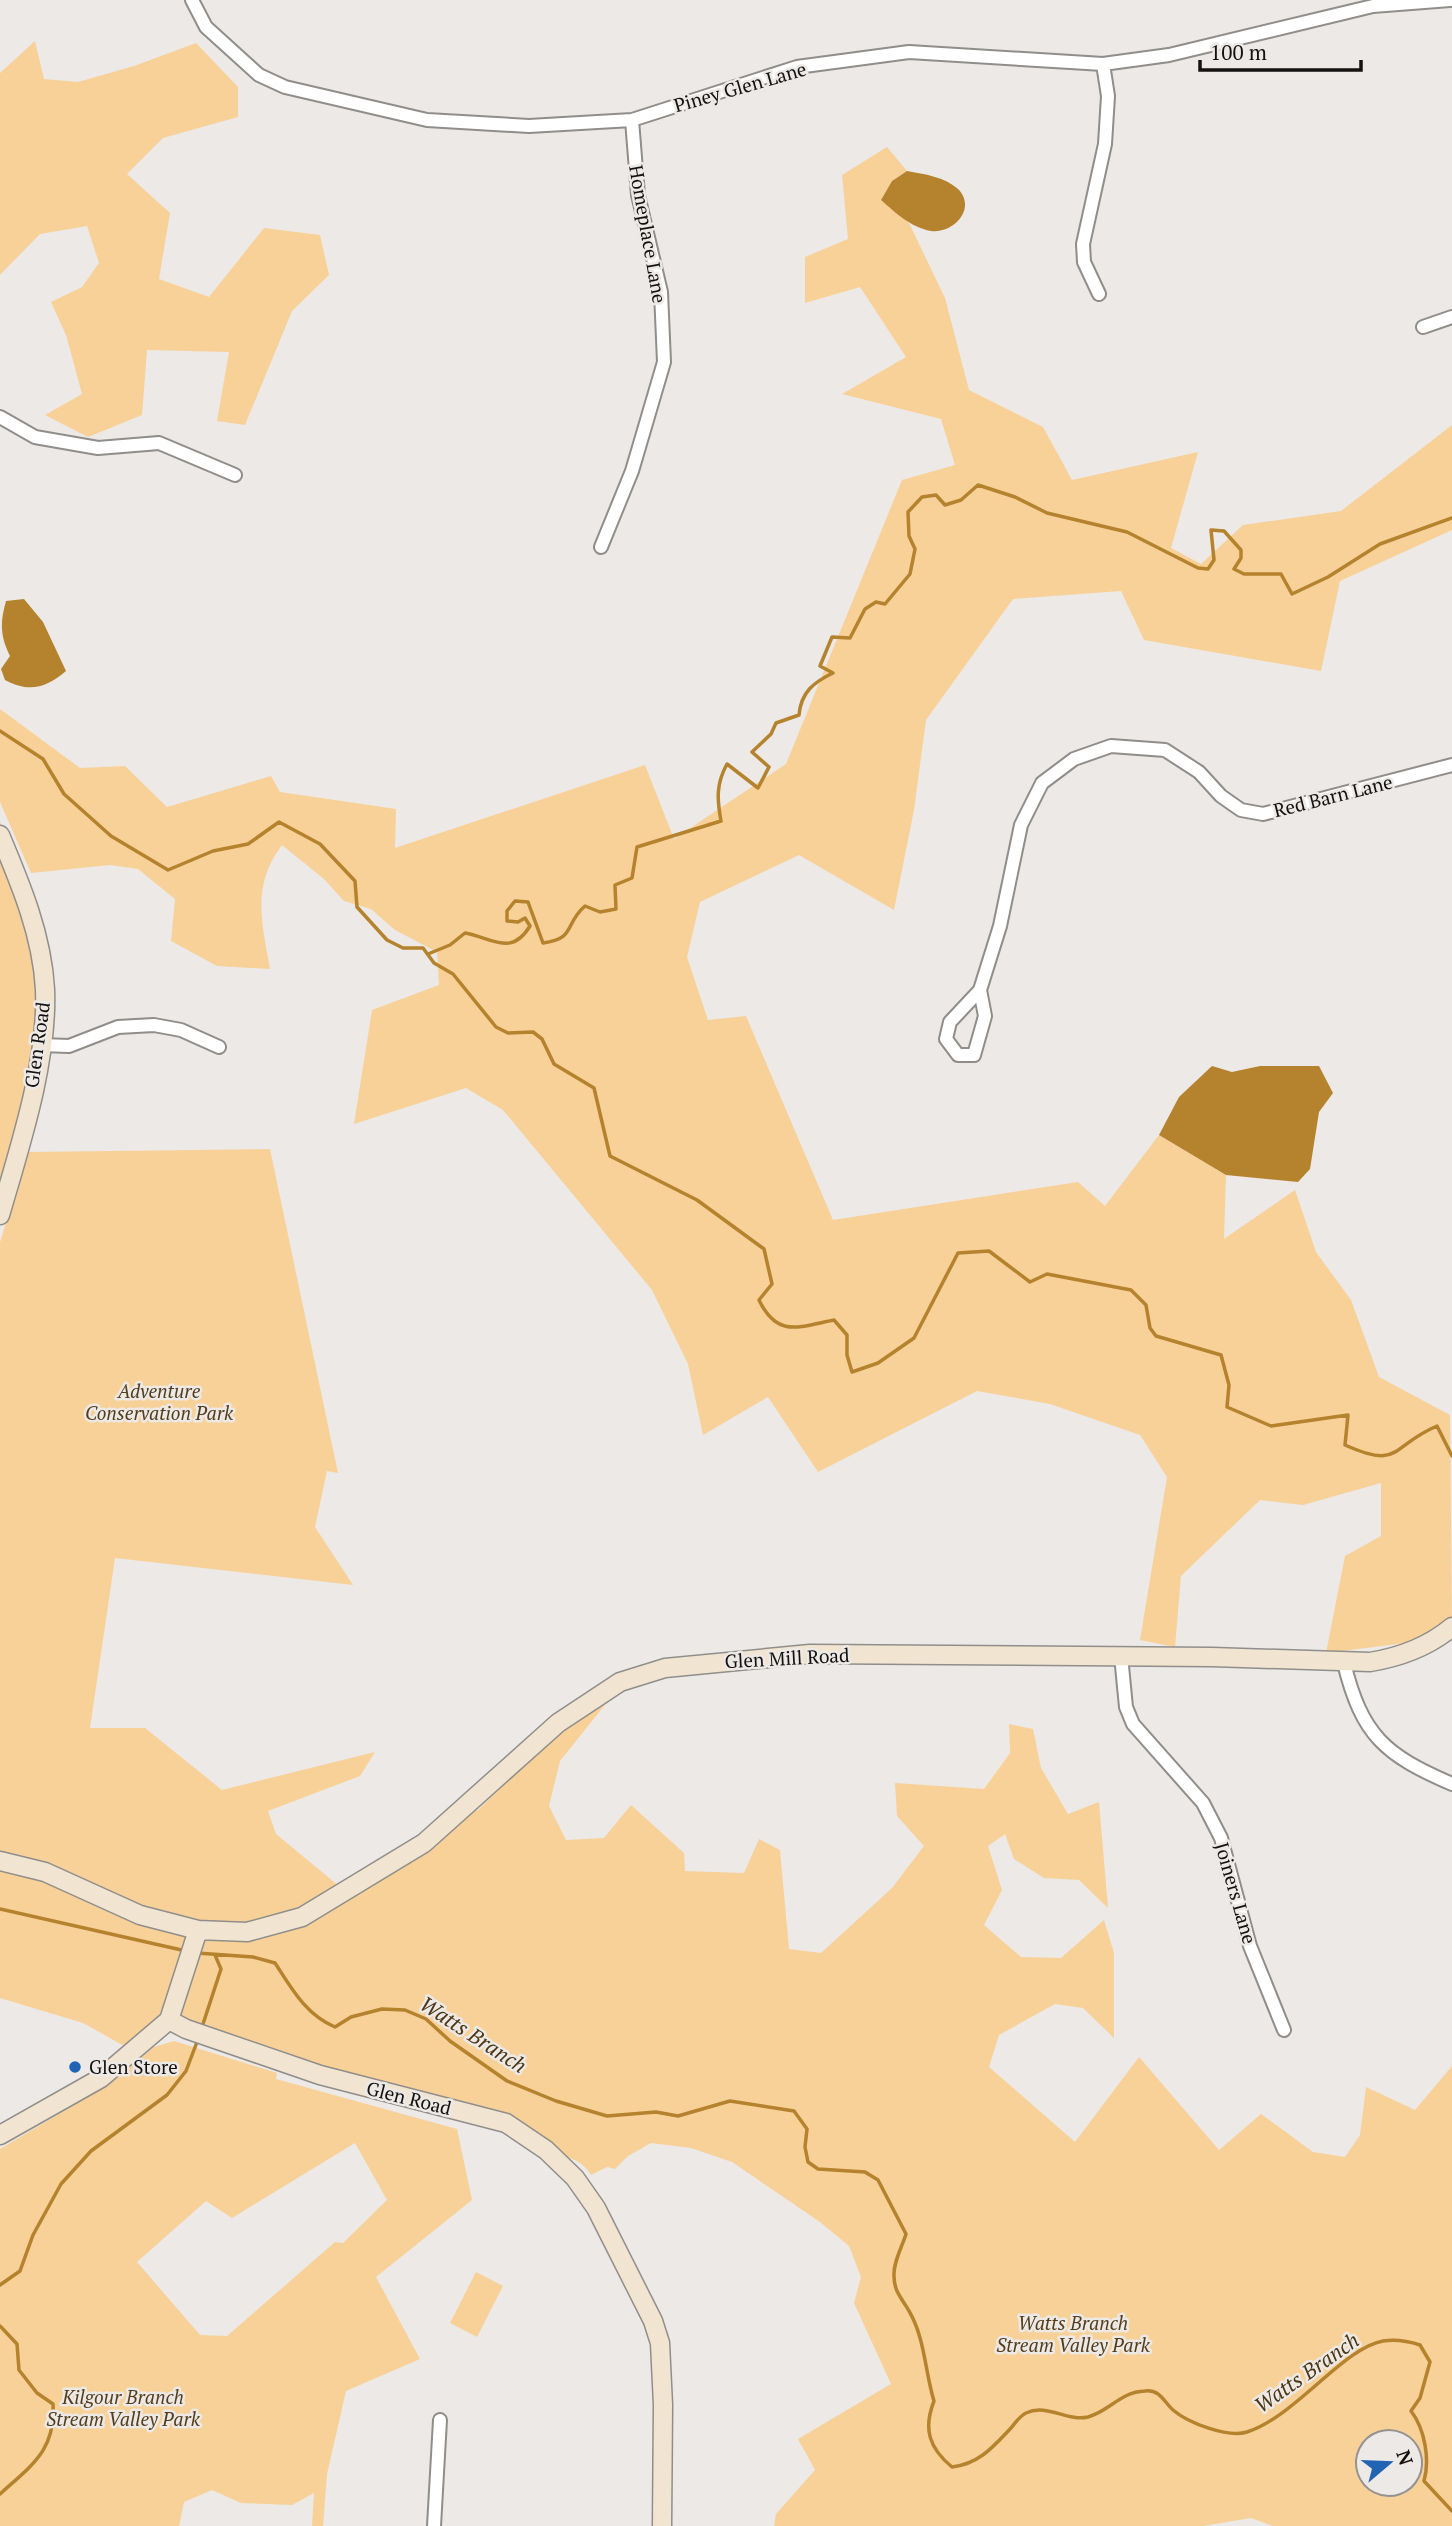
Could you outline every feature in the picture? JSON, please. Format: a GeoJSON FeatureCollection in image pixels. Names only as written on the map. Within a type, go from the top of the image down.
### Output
{"type":"FeatureCollection","features":[{"type":"Feature","properties":{"kind":"main road","name":"Glen Road"},"geometry":{"type":"LineString","coordinates":[[0,835],[24,892],[35,929],[45,987],[41,1045],[0,1215]]}},
{"type":"Feature","properties":{"kind":"main road","name":"Glen Mill Road"},"geometry":{"type":"LineString","coordinates":[[196,1937],[247,1932],[302,1917],[424,1843],[558,1723],[592,1699],[638,1675],[690,1665],[810,1654],[1121,1656],[1344,1663],[1394,1658],[1420,1648],[1452,1627]]}},
{"type":"Feature","properties":{"kind":"main road"},"geometry":{"type":"LineString","coordinates":[[0,1861],[45,1872],[196,1937],[169,2020],[101,2078],[0,2135]]}},
{"type":"Feature","properties":{"kind":"main road","name":"Glen Road"},"geometry":{"type":"LineString","coordinates":[[169,2020],[187,2029],[320,2075],[506,2123],[546,2150],[575,2178],[596,2208],[653,2321],[660,2343],[663,2405],[662,2526]]}},
{"type":"Feature","properties":{"kind":"street","name":"Piney Glen Lane"},"geometry":{"type":"LineString","coordinates":[[192,0],[205,27],[259,75],[285,87],[427,120],[529,126],[632,120],[797,67],[909,52],[1103,64],[1169,55],[1373,6],[1450,0]]}},
{"type":"Feature","properties":{"kind":"street"},"geometry":{"type":"LineString","coordinates":[[1099,293],[1084,262],[1083,244],[1105,144],[1108,96],[1103,64]]}},
{"type":"Feature","properties":{"kind":"street","name":"Homeplace Lane"},"geometry":{"type":"LineString","coordinates":[[601,547],[632,471],[664,362],[661,292],[638,195],[632,120]]}},
{"type":"Feature","properties":{"kind":"street"},"geometry":{"type":"LineString","coordinates":[[1423,327],[1452,317]]}},
{"type":"Feature","properties":{"kind":"street"},"geometry":{"type":"LineString","coordinates":[[0,417],[35,437],[86,446],[99,448],[159,443],[234,475]]}},
{"type":"Feature","properties":{"kind":"street","name":"Red Barn Lane"},"geometry":{"type":"LineString","coordinates":[[980,990],[985,1016],[974,1055],[958,1055],[946,1039],[950,1022],[980,990],[1000,926],[1021,825],[1042,783],[1074,760],[1111,746],[1165,750],[1199,772],[1221,796],[1241,810],[1263,814],[1452,765]]}},
{"type":"Feature","properties":{"kind":"street"},"geometry":{"type":"LineString","coordinates":[[41,1045],[69,1046],[118,1027],[154,1025],[181,1030],[219,1047]]}},
{"type":"Feature","properties":{"kind":"street","name":"Joiners Lane"},"geometry":{"type":"LineString","coordinates":[[1121,1656],[1126,1707],[1133,1724],[1203,1802],[1221,1838],[1250,1946],[1284,2030]]}},
{"type":"Feature","properties":{"kind":"street"},"geometry":{"type":"LineString","coordinates":[[1344,1663],[1353,1698],[1383,1746],[1413,1767],[1452,1784]]}},
{"type":"Feature","properties":{"kind":"street"},"geometry":{"type":"LineString","coordinates":[[434,2526],[440,2420]]}},
{"type":"Feature","properties":{"kind":"green space"},"geometry":{"type":"Polygon","coordinates":[[[35,41],[44,79],[78,82],[134,66],[196,43],[238,87],[238,117],[163,138],[127,174],[170,213],[159,279],[209,297],[264,228],[320,235],[329,275],[292,311],[245,425],[217,421],[229,352],[147,350],[142,415],[88,437],[45,415],[82,394],[66,335],[51,302],[82,287],[99,263],[87,226],[40,234],[0,275],[0,73],[35,41]]]}},
{"type":"Feature","properties":{"kind":"green space"},"geometry":{"type":"Polygon","coordinates":[[[887,147],[907,171],[892,181],[881,200],[909,223],[945,298],[969,390],[1043,427],[1072,480],[1198,452],[1171,548],[1201,564],[1243,525],[1341,511],[1452,425],[1452,530],[1340,581],[1321,671],[1144,640],[1121,591],[1013,599],[926,720],[914,810],[894,910],[799,855],[700,902],[687,957],[708,1020],[746,1016],[833,1220],[1078,1182],[1105,1206],[1159,1135],[1226,1175],[1224,1239],[1295,1190],[1316,1252],[1351,1300],[1379,1377],[1450,1415],[1452,1627],[1438,1639],[1326,1653],[1345,1556],[1381,1536],[1381,1483],[1303,1505],[1260,1500],[1181,1576],[1175,1647],[1140,1640],[1167,1477],[1140,1435],[1050,1404],[977,1391],[818,1472],[768,1397],[703,1435],[688,1364],[652,1290],[503,1110],[466,1088],[354,1124],[372,1010],[439,985],[437,952],[395,930],[371,909],[344,901],[324,879],[282,845],[272,860],[262,890],[262,920],[270,969],[217,966],[171,941],[175,899],[138,869],[110,865],[31,873],[0,802],[0,709],[80,768],[125,766],[167,807],[271,776],[280,792],[396,809],[395,848],[645,765],[674,839],[786,764],[902,480],[955,465],[941,419],[842,394],[906,357],[860,287],[805,303],[805,257],[848,239],[842,175],[887,147]]]}},
{"type":"Feature","properties":{"kind":"green space"},"geometry":{"type":"Polygon","coordinates":[[[0,822],[37,903],[44,964],[45,1021],[0,1215],[0,822]]]}},
{"type":"Feature","properties":{"kind":"green space","name":"Watts Branch Stream Valley Park"},"geometry":{"type":"Polygon","coordinates":[[[270,1149],[338,1473],[327,1471],[315,1527],[353,1585],[115,1558],[90,1728],[145,1728],[222,1790],[375,1752],[360,1776],[268,1811],[276,1834],[345,1891],[475,1804],[477,1811],[550,1739],[608,1701],[560,1761],[549,1806],[566,1840],[604,1838],[631,1805],[684,1853],[685,1871],[744,1873],[759,1839],[780,1850],[789,1949],[821,1953],[892,1888],[924,1846],[897,1816],[895,1783],[984,1789],[1010,1753],[1009,1724],[1033,1729],[1041,1768],[1068,1814],[1099,1802],[1108,1908],[1079,1880],[1044,1878],[1014,1859],[1005,1834],[988,1846],[1002,1890],[984,1925],[1021,1957],[1061,1958],[1104,1920],[1114,1953],[1114,2038],[1083,2008],[1055,2004],[999,2035],[989,2067],[1075,2142],[1139,2057],[1219,2150],[1261,2114],[1313,2152],[1345,2157],[1360,2135],[1366,2087],[1415,2110],[1452,2066],[1452,2526],[1273,2526],[1251,2518],[1203,2526],[774,2526],[776,2514],[815,2470],[798,2439],[891,2384],[854,2303],[861,2277],[849,2246],[820,2222],[732,2162],[691,2148],[651,2143],[628,2156],[615,2169],[607,2167],[591,2175],[581,2164],[544,2148],[506,2123],[169,2020],[133,2051],[83,2023],[0,1998],[0,1242],[28,1152],[270,1149]]]}},
{"type":"Feature","properties":{"kind":"green space","name":"Kilgour Branch Stream Valley Park"},"geometry":{"type":"Polygon","coordinates":[[[174,2041],[277,2073],[276,2079],[457,2129],[472,2200],[376,2277],[420,2359],[346,2391],[327,2474],[323,2526],[312,2526],[314,2493],[292,2505],[241,2503],[212,2490],[184,2502],[179,2526],[0,2526],[0,2149],[106,2086],[154,2047],[174,2041]],[[355,2143],[232,2218],[206,2201],[137,2262],[200,2335],[227,2336],[335,2242],[343,2243],[387,2200],[355,2143]]]}},
{"type":"Feature","properties":{"kind":"green space"},"geometry":{"type":"Polygon","coordinates":[[[476,2272],[503,2286],[477,2337],[450,2323],[476,2272]]]}},
{"type":"Feature","properties":{"kind":"shaded area"},"geometry":{"type":"Polygon","coordinates":[[[907,171],[941,179],[958,189],[965,204],[964,211],[955,224],[940,231],[923,229],[904,219],[881,200],[892,181],[907,171]]]}},
{"type":"Feature","properties":{"kind":"shaded area"},"geometry":{"type":"Polygon","coordinates":[[[24,599],[43,622],[66,671],[37,687],[22,686],[5,680],[1,669],[10,656],[2,629],[6,601],[24,599]]]}},
{"type":"Feature","properties":{"kind":"shaded area"},"geometry":{"type":"Polygon","coordinates":[[[1212,1066],[1232,1072],[1260,1066],[1319,1066],[1333,1093],[1319,1112],[1310,1169],[1298,1182],[1226,1175],[1159,1135],[1179,1097],[1212,1066]]]}},
{"type":"Feature","properties":{"kind":"waterway"},"geometry":{"type":"LineString","coordinates":[[428,954],[450,945],[465,933],[501,943],[516,941],[530,926],[525,918],[518,922],[507,921],[507,911],[515,901],[528,902],[543,943],[561,938],[585,906],[600,912],[616,909],[615,885],[632,878],[637,847],[721,821],[718,792],[727,764],[758,788],[769,767],[752,752],[771,734],[776,723],[799,715],[802,700],[810,689],[833,673],[820,666],[832,637],[850,638],[865,609],[876,602],[885,604],[910,574],[915,549],[909,536],[908,512],[922,497],[936,495],[945,505],[961,500],[978,485],[1015,497],[1047,513],[1127,532],[1198,568],[1208,569],[1214,560],[1211,530],[1224,531],[1241,550],[1241,558],[1234,569],[1244,574],[1281,574],[1292,594],[1328,577],[1380,544],[1452,518]]}},
{"type":"Feature","properties":{"kind":"waterway"},"geometry":{"type":"LineString","coordinates":[[0,731],[43,759],[64,794],[111,836],[168,870],[213,851],[248,844],[279,822],[320,844],[355,881],[357,907],[387,940],[403,948],[423,948],[434,963],[453,974],[496,1027],[508,1033],[533,1032],[542,1039],[554,1064],[594,1088],[610,1156],[697,1200],[764,1249],[772,1284],[759,1300],[766,1312],[773,1320],[790,1327],[834,1320],[847,1335],[847,1355],[852,1372],[878,1363],[914,1338],[958,1253],[989,1251],[1030,1282],[1047,1274],[1131,1290],[1146,1305],[1150,1328],[1156,1336],[1221,1355],[1229,1385],[1227,1407],[1271,1426],[1348,1415],[1345,1445],[1376,1455],[1394,1452],[1437,1426],[1452,1456]]}},
{"type":"Feature","properties":{"kind":"waterway","name":"Watts Branch"},"geometry":{"type":"LineString","coordinates":[[0,1909],[186,1951]]}},
{"type":"Feature","properties":{"kind":"waterway","name":"Watts Branch"},"geometry":{"type":"LineString","coordinates":[[197,1953],[253,1957],[275,1963],[308,2008],[335,2027],[351,2017],[382,2009],[405,2010],[426,2019],[450,2041],[507,2081],[556,2101],[607,2116],[656,2112],[678,2116],[730,2101],[794,2111],[807,2129],[805,2147],[808,2162],[818,2169],[865,2172],[878,2180],[906,2234],[895,2266],[894,2282],[914,2321],[922,2344],[934,2401],[929,2420],[930,2437],[938,2453],[952,2467],[985,2454],[1026,2413],[1042,2410],[1072,2417],[1088,2417],[1136,2392],[1150,2391],[1158,2394],[1173,2410],[1198,2424],[1230,2433],[1247,2432],[1283,2412],[1368,2346],[1397,2340],[1420,2345],[1430,2362],[1420,2398],[1411,2411],[1420,2427],[1425,2445],[1424,2481],[1452,2511]]}},
{"type":"Feature","properties":{"kind":"waterway"},"geometry":{"type":"LineString","coordinates":[[203,2024],[221,1969],[215,1955]]}},
{"type":"Feature","properties":{"kind":"waterway"},"geometry":{"type":"LineString","coordinates":[[0,2285],[20,2271],[33,2235],[61,2184],[91,2151],[167,2095],[186,2071],[197,2042]]}},
{"type":"Feature","properties":{"kind":"waterway"},"geometry":{"type":"LineString","coordinates":[[0,2326],[17,2344],[19,2370],[37,2393],[53,2404],[53,2420],[46,2445],[32,2465],[0,2494]]}},
{"type":"Feature","properties":{"kind":"place","name":"Glen Store"},"geometry":{"type":"Point","coordinates":[75,2067]}},
{"type":"Feature","properties":{"kind":"park label","name":"Adventure Conservation Park"},"geometry":{"type":"Point","coordinates":[159,1402]}}]}
